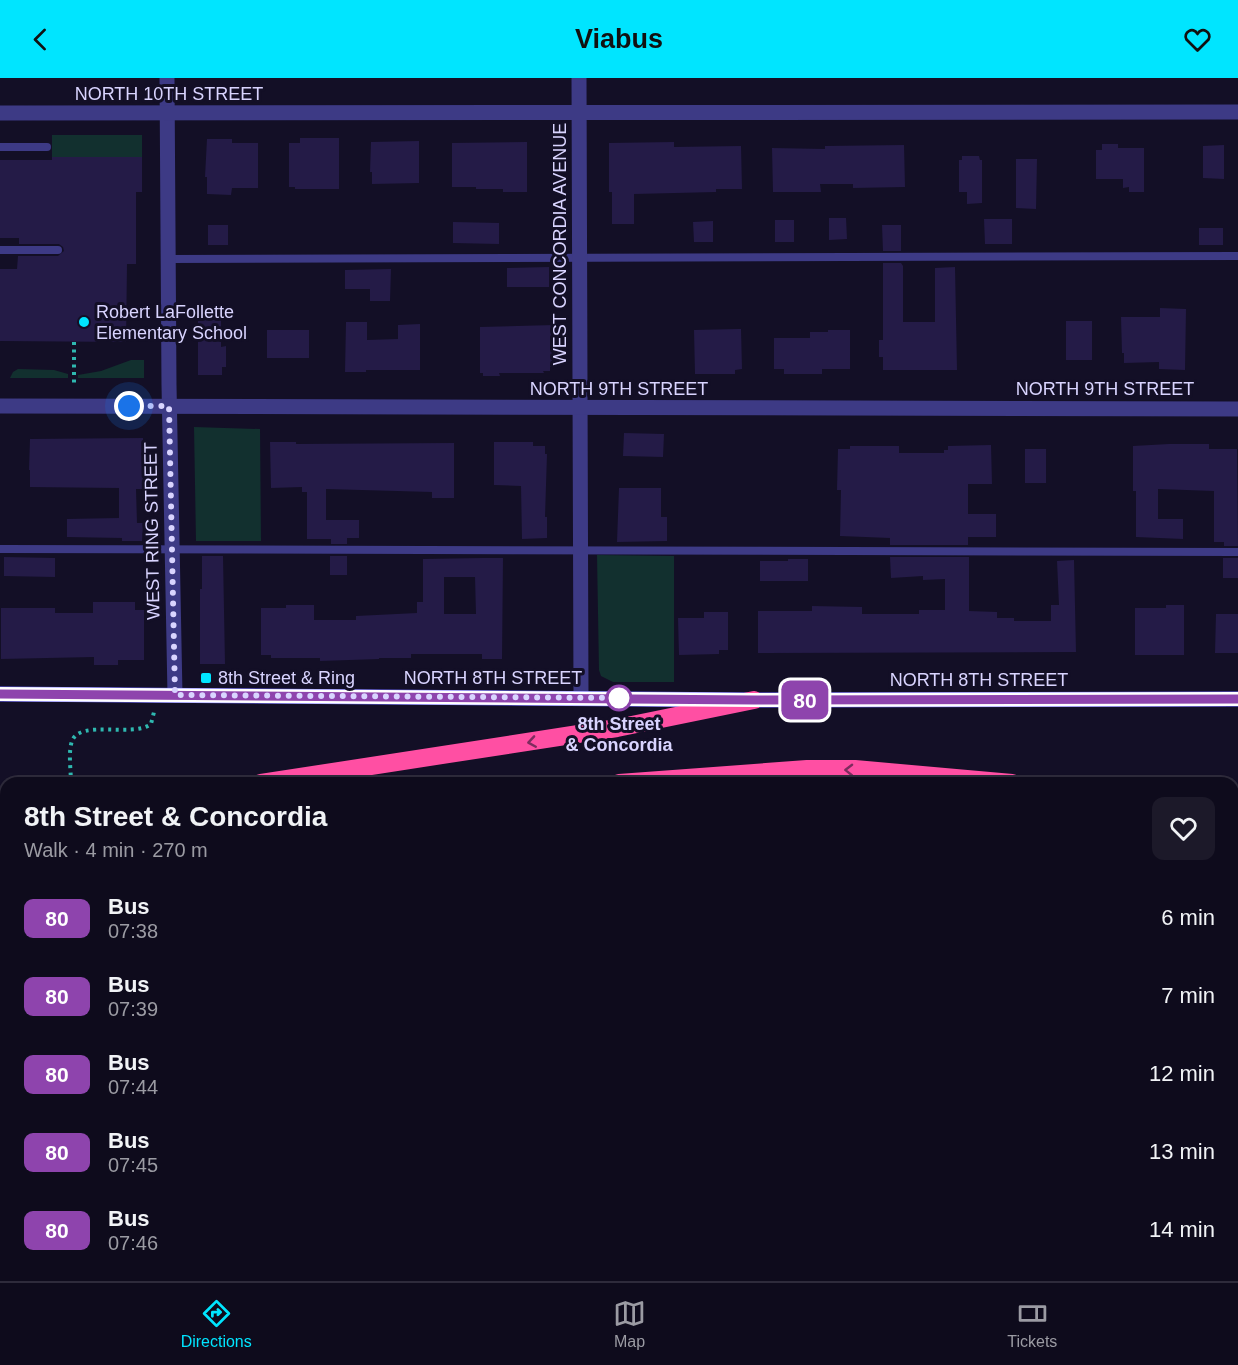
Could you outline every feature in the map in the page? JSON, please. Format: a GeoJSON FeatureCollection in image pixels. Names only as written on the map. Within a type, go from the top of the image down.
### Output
{"type":"FeatureCollection","features":[{"type":"Feature","properties":{"kind":"highway"},"geometry":{"type":"LineString","coordinates":[[300,777],[617,728],[754,700]]}},
{"type":"Feature","properties":{"kind":"highway"},"geometry":{"type":"LineString","coordinates":[[700,777],[807,769],[846,769],[941,777]]}},
{"type":"Feature","properties":{"kind":"street","name":"WEST RING STREET"},"geometry":{"type":"LineString","coordinates":[[167,78],[167,259],[175,695]]}},
{"type":"Feature","properties":{"kind":"street","name":"WEST CONCORDIA AVENUE"},"geometry":{"type":"LineString","coordinates":[[579,78],[581,698]]}},
{"type":"Feature","properties":{"kind":"street","name":"NORTH 10TH STREET"},"geometry":{"type":"LineString","coordinates":[[0,113],[1238,112]]}},
{"type":"Feature","properties":{"kind":"street","name":"NORTH 9TH STREET"},"geometry":{"type":"LineString","coordinates":[[0,406],[1238,409]]}},
{"type":"Feature","properties":{"kind":"street","name":"NORTH 8TH STREET"},"geometry":{"type":"LineString","coordinates":[[0,694],[754,700],[1238,699]]}},
{"type":"Feature","properties":{"kind":"lane"},"geometry":{"type":"LineString","coordinates":[[0,147],[47,147]]}},
{"type":"Feature","properties":{"kind":"lane"},"geometry":{"type":"LineString","coordinates":[[0,250],[58,250]]}},
{"type":"Feature","properties":{"kind":"lane"},"geometry":{"type":"LineString","coordinates":[[167,259],[1238,256]]}},
{"type":"Feature","properties":{"kind":"lane"},"geometry":{"type":"LineString","coordinates":[[0,549],[1238,552]]}},
{"type":"Feature","properties":{"kind":"path"},"geometry":{"type":"LineString","coordinates":[[74,342],[74,384]]}},
{"type":"Feature","properties":{"kind":"path"},"geometry":{"type":"LineString","coordinates":[[71,777],[73,738],[80,731],[141,730],[151,724],[155,710]]}},
{"type":"Feature","properties":{"kind":"green space"},"geometry":{"type":"Polygon","coordinates":[[[52,135],[142,135],[142,157],[52,157],[52,135]]]}},
{"type":"Feature","properties":{"kind":"green space"},"geometry":{"type":"Polygon","coordinates":[[[131,360],[144,360],[144,378],[78,378],[78,375],[101,371],[131,360]]]}},
{"type":"Feature","properties":{"kind":"green space"},"geometry":{"type":"Polygon","coordinates":[[[18,369],[54,370],[68,374],[68,378],[10,378],[18,369]]]}},
{"type":"Feature","properties":{"kind":"green space"},"geometry":{"type":"Polygon","coordinates":[[[194,427],[260,429],[261,541],[196,541],[194,427]]]}},
{"type":"Feature","properties":{"kind":"green space"},"geometry":{"type":"Polygon","coordinates":[[[597,555],[674,556],[674,682],[613,682],[601,676],[599,670],[597,555]]]}},
{"type":"Feature","properties":{"kind":"building"},"geometry":{"type":"Polygon","coordinates":[[[300,138],[339,138],[339,189],[289,187],[289,143],[300,143],[300,138]]]}},
{"type":"Feature","properties":{"kind":"building"},"geometry":{"type":"Polygon","coordinates":[[[207,139],[232,139],[232,143],[258,143],[258,188],[232,188],[231,195],[207,194],[207,177],[205,177],[207,139]]]}},
{"type":"Feature","properties":{"kind":"building"},"geometry":{"type":"Polygon","coordinates":[[[419,141],[419,183],[372,184],[371,142],[419,141]]]}},
{"type":"Feature","properties":{"kind":"building"},"geometry":{"type":"Polygon","coordinates":[[[527,142],[527,192],[452,187],[452,143],[527,142]]]}},
{"type":"Feature","properties":{"kind":"building"},"geometry":{"type":"Polygon","coordinates":[[[674,142],[674,147],[741,146],[742,189],[634,194],[634,224],[612,224],[612,192],[609,192],[609,143],[674,142]]]}},
{"type":"Feature","properties":{"kind":"building"},"geometry":{"type":"Polygon","coordinates":[[[1102,144],[1118,144],[1118,148],[1144,148],[1144,192],[1129,192],[1129,187],[1123,188],[1123,179],[1096,179],[1096,150],[1102,150],[1102,144]]]}},
{"type":"Feature","properties":{"kind":"building"},"geometry":{"type":"Polygon","coordinates":[[[904,145],[905,187],[853,188],[853,184],[820,184],[821,192],[773,192],[772,148],[825,149],[825,146],[904,145]]]}},
{"type":"Feature","properties":{"kind":"building"},"geometry":{"type":"Polygon","coordinates":[[[1224,145],[1224,179],[1203,178],[1203,146],[1224,145]]]}},
{"type":"Feature","properties":{"kind":"building"},"geometry":{"type":"Polygon","coordinates":[[[962,156],[979,156],[982,160],[982,203],[967,204],[967,192],[959,192],[959,160],[962,160],[962,156]]]}},
{"type":"Feature","properties":{"kind":"building"},"geometry":{"type":"Polygon","coordinates":[[[52,157],[142,157],[142,192],[136,192],[136,264],[127,264],[126,342],[0,341],[0,269],[17,269],[18,256],[58,256],[64,251],[59,244],[19,244],[19,238],[0,238],[0,160],[52,160],[52,157]]]}},
{"type":"Feature","properties":{"kind":"building"},"geometry":{"type":"Polygon","coordinates":[[[1016,159],[1037,159],[1036,209],[1016,208],[1016,159]]]}},
{"type":"Feature","properties":{"kind":"building"},"geometry":{"type":"Polygon","coordinates":[[[829,218],[846,218],[847,239],[829,240],[829,218]]]}},
{"type":"Feature","properties":{"kind":"building"},"geometry":{"type":"Polygon","coordinates":[[[984,219],[1012,219],[1012,244],[985,244],[984,219]]]}},
{"type":"Feature","properties":{"kind":"building"},"geometry":{"type":"Polygon","coordinates":[[[775,220],[794,220],[794,242],[775,242],[775,220]]]}},
{"type":"Feature","properties":{"kind":"building"},"geometry":{"type":"Polygon","coordinates":[[[713,221],[713,242],[694,242],[693,222],[713,221]]]}},
{"type":"Feature","properties":{"kind":"building"},"geometry":{"type":"Polygon","coordinates":[[[453,222],[499,223],[499,244],[453,243],[453,222]]]}},
{"type":"Feature","properties":{"kind":"building"},"geometry":{"type":"Polygon","coordinates":[[[208,225],[228,225],[228,245],[208,245],[208,225]]]}},
{"type":"Feature","properties":{"kind":"building"},"geometry":{"type":"Polygon","coordinates":[[[882,225],[901,225],[901,251],[883,251],[882,225]]]}},
{"type":"Feature","properties":{"kind":"building"},"geometry":{"type":"Polygon","coordinates":[[[1199,228],[1223,228],[1223,245],[1199,245],[1199,228]]]}},
{"type":"Feature","properties":{"kind":"building"},"geometry":{"type":"Polygon","coordinates":[[[883,263],[901,263],[903,266],[903,322],[935,322],[935,268],[955,267],[957,370],[883,370],[883,357],[879,357],[879,340],[883,340],[883,263]]]}},
{"type":"Feature","properties":{"kind":"building"},"geometry":{"type":"Polygon","coordinates":[[[549,267],[549,287],[507,287],[507,268],[549,267]]]}},
{"type":"Feature","properties":{"kind":"building"},"geometry":{"type":"Polygon","coordinates":[[[391,269],[390,301],[370,301],[370,289],[345,289],[345,270],[391,269]]]}},
{"type":"Feature","properties":{"kind":"building"},"geometry":{"type":"Polygon","coordinates":[[[1160,308],[1186,309],[1185,370],[1159,369],[1159,362],[1124,363],[1121,317],[1160,317],[1160,308]]]}},
{"type":"Feature","properties":{"kind":"building"},"geometry":{"type":"Polygon","coordinates":[[[198,314],[221,314],[221,347],[226,346],[226,367],[222,367],[222,375],[198,375],[198,340],[194,335],[198,331],[198,314]]]}},
{"type":"Feature","properties":{"kind":"building"},"geometry":{"type":"Polygon","coordinates":[[[1066,321],[1092,321],[1092,360],[1066,360],[1066,321]]]}},
{"type":"Feature","properties":{"kind":"building"},"geometry":{"type":"Polygon","coordinates":[[[346,322],[367,322],[367,340],[398,339],[398,325],[420,324],[420,370],[345,372],[346,322]]]}},
{"type":"Feature","properties":{"kind":"building"},"geometry":{"type":"Polygon","coordinates":[[[554,325],[554,367],[550,367],[550,371],[499,373],[500,376],[483,376],[483,373],[480,373],[480,327],[554,325]]]}},
{"type":"Feature","properties":{"kind":"building"},"geometry":{"type":"Polygon","coordinates":[[[741,329],[742,369],[735,370],[735,374],[695,374],[694,330],[741,329]]]}},
{"type":"Feature","properties":{"kind":"building"},"geometry":{"type":"Polygon","coordinates":[[[267,330],[309,330],[309,358],[267,358],[267,330]]]}},
{"type":"Feature","properties":{"kind":"building"},"geometry":{"type":"Polygon","coordinates":[[[828,330],[850,330],[850,369],[822,369],[822,374],[784,374],[784,369],[774,369],[774,338],[810,338],[810,332],[828,332],[828,330]]]}},
{"type":"Feature","properties":{"kind":"building"},"geometry":{"type":"Polygon","coordinates":[[[624,433],[664,434],[663,457],[623,456],[624,433]]]}},
{"type":"Feature","properties":{"kind":"building"},"geometry":{"type":"Polygon","coordinates":[[[143,438],[143,489],[136,489],[137,523],[143,523],[142,541],[122,541],[122,538],[67,537],[67,519],[119,518],[119,488],[30,487],[30,439],[143,438]]]}},
{"type":"Feature","properties":{"kind":"building"},"geometry":{"type":"Polygon","coordinates":[[[270,442],[296,442],[296,444],[454,443],[454,498],[432,498],[432,492],[326,489],[326,520],[359,520],[359,538],[347,538],[347,544],[331,544],[331,539],[307,539],[307,492],[302,492],[302,487],[271,488],[270,442]]]}},
{"type":"Feature","properties":{"kind":"building"},"geometry":{"type":"Polygon","coordinates":[[[494,442],[533,442],[533,446],[545,446],[545,454],[547,454],[545,517],[547,517],[547,538],[522,539],[521,486],[494,485],[494,442]]]}},
{"type":"Feature","properties":{"kind":"building"},"geometry":{"type":"Polygon","coordinates":[[[1209,444],[1209,449],[1237,449],[1238,546],[1224,546],[1224,542],[1214,542],[1214,491],[1158,489],[1158,519],[1183,519],[1183,539],[1136,537],[1133,446],[1209,444]]]}},
{"type":"Feature","properties":{"kind":"building"},"geometry":{"type":"Polygon","coordinates":[[[991,445],[992,484],[968,484],[968,514],[996,514],[996,537],[968,537],[968,545],[890,545],[890,538],[840,536],[841,490],[837,490],[838,449],[850,449],[850,446],[899,446],[899,453],[944,453],[944,450],[948,450],[948,446],[991,445]]]}},
{"type":"Feature","properties":{"kind":"building"},"geometry":{"type":"Polygon","coordinates":[[[1025,449],[1046,449],[1046,483],[1025,483],[1025,449]]]}},
{"type":"Feature","properties":{"kind":"building"},"geometry":{"type":"Polygon","coordinates":[[[619,488],[661,488],[661,517],[667,517],[667,541],[617,542],[619,488]]]}},
{"type":"Feature","properties":{"kind":"building"},"geometry":{"type":"Polygon","coordinates":[[[202,556],[223,556],[225,664],[200,664],[202,556]]]}},
{"type":"Feature","properties":{"kind":"building"},"geometry":{"type":"Polygon","coordinates":[[[330,556],[347,556],[347,575],[330,575],[330,556]]]}},
{"type":"Feature","properties":{"kind":"building"},"geometry":{"type":"Polygon","coordinates":[[[4,557],[55,558],[55,577],[4,576],[4,557]]]}},
{"type":"Feature","properties":{"kind":"building"},"geometry":{"type":"Polygon","coordinates":[[[890,557],[969,557],[969,611],[997,612],[997,618],[1014,618],[1014,621],[1051,621],[1051,605],[1059,605],[1057,561],[1074,560],[1076,652],[758,653],[758,611],[812,611],[812,606],[862,607],[862,614],[919,614],[919,610],[945,610],[945,579],[923,580],[923,576],[891,578],[890,557]]]}},
{"type":"Feature","properties":{"kind":"building"},"geometry":{"type":"Polygon","coordinates":[[[503,558],[502,659],[482,659],[482,654],[411,654],[411,658],[320,661],[320,658],[271,658],[271,655],[261,655],[261,608],[314,605],[314,620],[356,620],[356,616],[417,613],[417,602],[423,602],[423,559],[503,558]],[[444,577],[444,614],[476,614],[475,577],[444,577]]]}},
{"type":"Feature","properties":{"kind":"building"},"geometry":{"type":"Polygon","coordinates":[[[1223,558],[1238,558],[1238,578],[1223,578],[1223,558]]]}},
{"type":"Feature","properties":{"kind":"building"},"geometry":{"type":"Polygon","coordinates":[[[788,559],[808,559],[808,581],[760,581],[760,561],[788,561],[788,559]]]}},
{"type":"Feature","properties":{"kind":"building"},"geometry":{"type":"Polygon","coordinates":[[[93,602],[135,602],[135,610],[144,610],[144,660],[118,660],[118,665],[94,665],[94,657],[1,659],[1,608],[55,608],[55,613],[93,613],[93,602]]]}},
{"type":"Feature","properties":{"kind":"building"},"geometry":{"type":"Polygon","coordinates":[[[1166,605],[1184,605],[1184,655],[1135,655],[1135,608],[1166,608],[1166,605]]]}},
{"type":"Feature","properties":{"kind":"building"},"geometry":{"type":"Polygon","coordinates":[[[704,612],[728,612],[728,650],[719,650],[719,654],[679,655],[678,618],[704,618],[704,612]]]}},
{"type":"Feature","properties":{"kind":"building"},"geometry":{"type":"Polygon","coordinates":[[[1216,614],[1238,614],[1238,653],[1215,653],[1216,614]]]}},
{"type":"Feature","properties":{"kind":"bus line","name":"80"},"geometry":{"type":"LineString","coordinates":[[0,694],[754,700],[1238,699]]}},
{"type":"Feature","properties":{"kind":"place","name":"Robert LaFollette Elementary School"},"geometry":{"type":"Point","coordinates":[84,322]}},
{"type":"Feature","properties":{"kind":"place","name":"8th Street & Ring"},"geometry":{"type":"Point","coordinates":[206,678]}},
{"type":"Feature","properties":{"kind":"place","name":"8th Street & Concordia"},"geometry":{"type":"Point","coordinates":[619,698]}},
{"type":"Feature","properties":{"kind":"route"},"geometry":{"type":"LineString","coordinates":[[129,406],[169,406],[175,695],[624,698],[619,698]]}}]}
